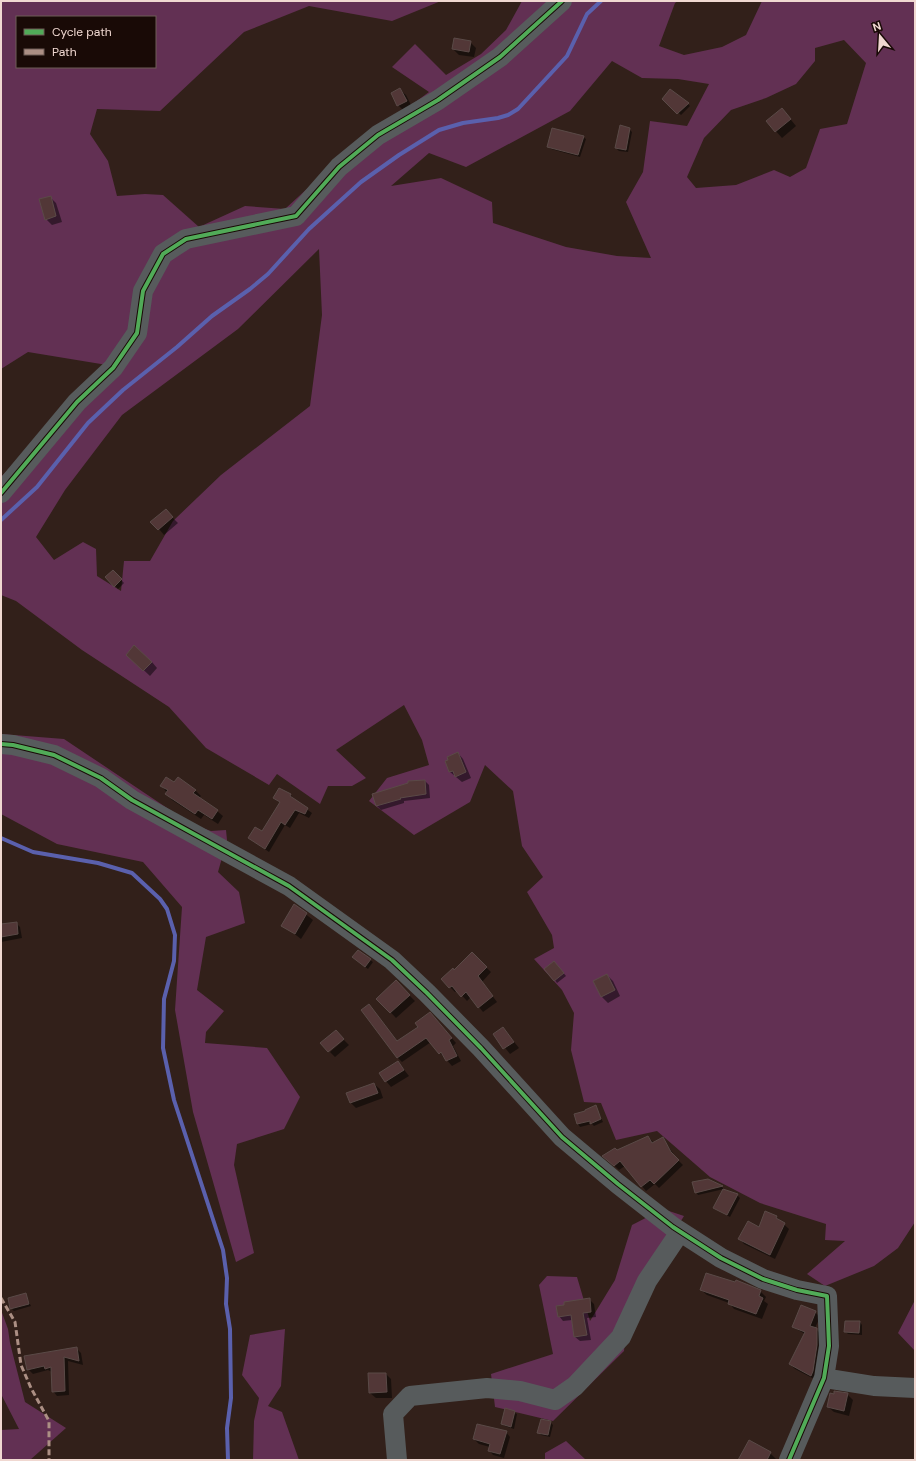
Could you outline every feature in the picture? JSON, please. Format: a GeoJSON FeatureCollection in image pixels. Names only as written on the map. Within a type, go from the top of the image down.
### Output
{"type":"FeatureCollection","features":[{"type":"Feature","properties":{"kind":"street"},"geometry":{"type":"LineString","coordinates":[[1,493],[77,402],[113,368],[137,333],[143,291],[163,254],[186,239],[296,216],[339,167],[373,140],[438,100],[500,57],[562,1]]}},
{"type":"Feature","properties":{"kind":"street"},"geometry":{"type":"LineString","coordinates":[[1,744],[14,745],[54,756],[101,778],[132,800],[289,886],[392,960],[427,992],[476,1043],[562,1137],[618,1184],[680,1232],[721,1258],[763,1279],[797,1290],[828,1296],[829,1346],[824,1378],[789,1460]]}},
{"type":"Feature","properties":{"kind":"street"},"geometry":{"type":"LineString","coordinates":[[397,1460],[393,1414],[410,1396],[487,1388],[520,1391],[556,1400],[575,1386],[621,1336],[647,1281],[680,1232]]}},
{"type":"Feature","properties":{"kind":"street"},"geometry":{"type":"LineString","coordinates":[[824,1378],[874,1386],[915,1388]]}},
{"type":"Feature","properties":{"kind":"shaded area"},"geometry":{"type":"Polygon","coordinates":[[[1,1],[441,1],[392,21],[309,6],[244,32],[160,111],[97,109],[90,134],[108,161],[117,196],[145,194],[163,195],[199,227],[245,206],[285,209],[346,153],[429,92],[392,67],[415,44],[446,75],[481,54],[506,30],[522,1],[678,1],[675,3],[659,46],[684,55],[722,47],[746,35],[762,1],[915,1],[915,1222],[898,1248],[874,1266],[825,1286],[807,1274],[845,1241],[825,1240],[826,1224],[760,1203],[710,1177],[657,1131],[616,1140],[601,1103],[584,1102],[571,1050],[574,1013],[562,990],[534,959],[554,948],[552,935],[527,892],[543,877],[522,846],[513,791],[485,765],[470,802],[414,835],[369,801],[387,778],[429,765],[422,740],[404,705],[336,750],[366,778],[352,786],[328,786],[320,804],[277,774],[269,785],[206,748],[169,707],[82,650],[16,601],[1,595],[1,477],[107,365],[28,352],[1,369],[1,1]],[[844,40],[815,48],[815,61],[796,84],[766,98],[731,110],[704,138],[687,177],[696,188],[736,185],[774,170],[790,177],[806,168],[820,129],[847,124],[866,63],[844,40]],[[612,61],[570,111],[466,167],[429,153],[391,186],[441,178],[492,202],[493,223],[566,247],[617,256],[651,258],[626,202],[643,172],[650,121],[687,126],[709,84],[678,79],[642,78],[612,61]],[[319,249],[238,329],[122,415],[65,490],[36,537],[54,560],[83,542],[96,549],[97,576],[121,591],[124,561],[150,561],[173,521],[221,475],[310,406],[322,315],[319,249]]]}},
{"type":"Feature","properties":{"kind":"shaded area"},"geometry":{"type":"Polygon","coordinates":[[[1,734],[64,739],[191,824],[211,831],[226,830],[227,840],[218,872],[239,892],[245,923],[206,937],[197,990],[224,1011],[206,1032],[205,1043],[267,1048],[300,1097],[284,1129],[237,1144],[234,1165],[254,1253],[236,1262],[193,1112],[175,1010],[182,907],[143,862],[57,844],[1,814],[1,734]]]}},
{"type":"Feature","properties":{"kind":"shaded area"},"geometry":{"type":"Polygon","coordinates":[[[663,1209],[684,1216],[629,1304],[624,1351],[553,1421],[495,1407],[491,1374],[553,1354],[539,1285],[547,1276],[577,1277],[590,1321],[615,1280],[632,1225],[663,1209]]]}},
{"type":"Feature","properties":{"kind":"shaded area"},"geometry":{"type":"Polygon","coordinates":[[[915,1300],[915,1351],[898,1333],[915,1300]]]}},
{"type":"Feature","properties":{"kind":"shaded area"},"geometry":{"type":"Polygon","coordinates":[[[1,1310],[8,1329],[10,1343],[25,1402],[66,1428],[30,1460],[1,1460],[1,1430],[19,1429],[1,1394],[1,1310]]]}},
{"type":"Feature","properties":{"kind":"shaded area"},"geometry":{"type":"Polygon","coordinates":[[[285,1329],[281,1386],[268,1406],[282,1412],[299,1460],[253,1460],[254,1421],[259,1398],[242,1375],[250,1335],[285,1329]]]}},
{"type":"Feature","properties":{"kind":"shaded area"},"geometry":{"type":"Polygon","coordinates":[[[566,1441],[586,1460],[545,1460],[545,1453],[566,1441]]]}},
{"type":"Feature","properties":{"kind":"building"},"geometry":{"type":"Polygon","coordinates":[[[454,38],[471,41],[469,52],[452,49],[454,38]]]}},
{"type":"Feature","properties":{"kind":"building"},"geometry":{"type":"Polygon","coordinates":[[[400,88],[407,101],[397,106],[391,93],[400,88]]]}},
{"type":"Feature","properties":{"kind":"building"},"geometry":{"type":"Polygon","coordinates":[[[670,89],[689,103],[677,114],[662,99],[670,89]]]}},
{"type":"Feature","properties":{"kind":"building"},"geometry":{"type":"Polygon","coordinates":[[[782,108],[791,119],[775,132],[766,121],[782,108]]]}},
{"type":"Feature","properties":{"kind":"building"},"geometry":{"type":"Polygon","coordinates":[[[620,125],[630,128],[626,150],[615,148],[620,125]]]}},
{"type":"Feature","properties":{"kind":"building"},"geometry":{"type":"Polygon","coordinates":[[[552,128],[584,136],[578,155],[547,147],[552,128]]]}},
{"type":"Feature","properties":{"kind":"building"},"geometry":{"type":"Polygon","coordinates":[[[51,196],[56,216],[45,220],[39,199],[51,196]]]}},
{"type":"Feature","properties":{"kind":"building"},"geometry":{"type":"Polygon","coordinates":[[[166,509],[173,517],[158,530],[150,522],[166,509]]]}},
{"type":"Feature","properties":{"kind":"building"},"geometry":{"type":"Polygon","coordinates":[[[113,570],[122,579],[114,587],[105,577],[113,570]]]}},
{"type":"Feature","properties":{"kind":"building"},"geometry":{"type":"Polygon","coordinates":[[[134,645],[152,662],[143,671],[126,655],[134,645]]]}},
{"type":"Feature","properties":{"kind":"building"},"geometry":{"type":"Polygon","coordinates":[[[458,752],[466,772],[455,777],[453,771],[449,772],[445,761],[448,760],[447,757],[458,752]]]}},
{"type":"Feature","properties":{"kind":"building"},"geometry":{"type":"Polygon","coordinates":[[[166,777],[174,782],[178,777],[196,790],[193,793],[218,810],[212,819],[198,810],[195,814],[165,794],[168,790],[160,786],[166,777]]]}},
{"type":"Feature","properties":{"kind":"building"},"geometry":{"type":"Polygon","coordinates":[[[425,780],[426,794],[400,798],[401,799],[376,806],[372,794],[408,783],[408,781],[425,780]]]}},
{"type":"Feature","properties":{"kind":"building"},"geometry":{"type":"Polygon","coordinates":[[[279,788],[291,794],[290,796],[308,808],[305,814],[295,810],[285,825],[281,822],[265,849],[248,838],[255,827],[262,831],[280,802],[273,798],[279,788]]]}},
{"type":"Feature","properties":{"kind":"building"},"geometry":{"type":"Polygon","coordinates":[[[294,904],[307,913],[295,934],[281,926],[294,904]]]}},
{"type":"Feature","properties":{"kind":"building"},"geometry":{"type":"Polygon","coordinates":[[[17,922],[18,934],[1,937],[1,924],[17,922]]]}},
{"type":"Feature","properties":{"kind":"building"},"geometry":{"type":"Polygon","coordinates":[[[358,950],[371,959],[365,967],[352,957],[358,950]]]}},
{"type":"Feature","properties":{"kind":"building"},"geometry":{"type":"Polygon","coordinates":[[[472,952],[487,967],[478,976],[493,996],[478,1008],[466,992],[461,997],[452,986],[449,988],[441,979],[453,968],[454,970],[472,952]]]}},
{"type":"Feature","properties":{"kind":"building"},"geometry":{"type":"Polygon","coordinates":[[[554,961],[564,973],[554,981],[544,969],[554,961]]]}},
{"type":"Feature","properties":{"kind":"building"},"geometry":{"type":"Polygon","coordinates":[[[607,974],[615,990],[601,997],[593,981],[607,974]]]}},
{"type":"Feature","properties":{"kind":"building"},"geometry":{"type":"Polygon","coordinates":[[[396,980],[410,995],[390,1013],[376,999],[396,980]]]}},
{"type":"Feature","properties":{"kind":"building"},"geometry":{"type":"Polygon","coordinates":[[[369,1004],[397,1041],[418,1027],[415,1023],[430,1012],[452,1038],[449,1040],[457,1056],[446,1061],[441,1052],[439,1054],[426,1038],[397,1058],[361,1010],[369,1004]]]}},
{"type":"Feature","properties":{"kind":"building"},"geometry":{"type":"Polygon","coordinates":[[[503,1027],[514,1042],[503,1049],[493,1034],[503,1027]]]}},
{"type":"Feature","properties":{"kind":"building"},"geometry":{"type":"Polygon","coordinates":[[[336,1030],[344,1039],[328,1052],[320,1043],[336,1030]]]}},
{"type":"Feature","properties":{"kind":"building"},"geometry":{"type":"Polygon","coordinates":[[[398,1061],[404,1070],[385,1082],[379,1073],[398,1061]]]}},
{"type":"Feature","properties":{"kind":"building"},"geometry":{"type":"Polygon","coordinates":[[[374,1083],[378,1093],[350,1103],[346,1093],[374,1083]]]}},
{"type":"Feature","properties":{"kind":"building"},"geometry":{"type":"Polygon","coordinates":[[[596,1105],[601,1119],[590,1124],[590,1121],[577,1124],[574,1114],[585,1111],[596,1105]]]}},
{"type":"Feature","properties":{"kind":"building"},"geometry":{"type":"Polygon","coordinates":[[[648,1136],[652,1143],[663,1137],[671,1152],[679,1160],[654,1184],[650,1180],[641,1187],[620,1161],[614,1166],[602,1156],[615,1148],[617,1150],[648,1136]]]}},
{"type":"Feature","properties":{"kind":"building"},"geometry":{"type":"Polygon","coordinates":[[[708,1179],[723,1186],[695,1193],[692,1182],[708,1179]]]}},
{"type":"Feature","properties":{"kind":"building"},"geometry":{"type":"Polygon","coordinates":[[[723,1189],[738,1194],[727,1215],[713,1208],[723,1189]]]}},
{"type":"Feature","properties":{"kind":"building"},"geometry":{"type":"Polygon","coordinates":[[[765,1211],[777,1216],[776,1218],[785,1223],[770,1255],[738,1239],[748,1221],[759,1227],[765,1211]]]}},
{"type":"Feature","properties":{"kind":"building"},"geometry":{"type":"Polygon","coordinates":[[[706,1273],[735,1282],[736,1280],[761,1290],[759,1296],[763,1298],[756,1314],[728,1304],[729,1300],[700,1290],[706,1273]]]}},
{"type":"Feature","properties":{"kind":"building"},"geometry":{"type":"Polygon","coordinates":[[[26,1293],[29,1304],[10,1309],[8,1298],[26,1293]]]}},
{"type":"Feature","properties":{"kind":"building"},"geometry":{"type":"Polygon","coordinates":[[[590,1298],[591,1312],[583,1313],[587,1335],[574,1337],[571,1315],[558,1317],[556,1306],[564,1305],[564,1302],[590,1298]]]}},
{"type":"Feature","properties":{"kind":"building"},"geometry":{"type":"Polygon","coordinates":[[[801,1305],[816,1311],[810,1326],[817,1328],[817,1345],[811,1376],[789,1364],[805,1332],[792,1327],[801,1305]]]}},
{"type":"Feature","properties":{"kind":"building"},"geometry":{"type":"Polygon","coordinates":[[[845,1321],[860,1321],[859,1333],[844,1332],[845,1321]]]}},
{"type":"Feature","properties":{"kind":"building"},"geometry":{"type":"Polygon","coordinates":[[[77,1347],[79,1361],[64,1357],[65,1391],[52,1392],[51,1367],[45,1369],[44,1366],[27,1370],[24,1356],[77,1347]]]}},
{"type":"Feature","properties":{"kind":"building"},"geometry":{"type":"Polygon","coordinates":[[[368,1373],[386,1373],[387,1392],[369,1393],[368,1373]]]}},
{"type":"Feature","properties":{"kind":"building"},"geometry":{"type":"Polygon","coordinates":[[[834,1391],[848,1393],[844,1411],[827,1407],[830,1393],[834,1394],[834,1391]]]}},
{"type":"Feature","properties":{"kind":"building"},"geometry":{"type":"Polygon","coordinates":[[[505,1408],[515,1411],[511,1427],[501,1424],[505,1408]]]}},
{"type":"Feature","properties":{"kind":"building"},"geometry":{"type":"Polygon","coordinates":[[[541,1419],[551,1421],[548,1435],[537,1433],[541,1419]]]}},
{"type":"Feature","properties":{"kind":"building"},"geometry":{"type":"Polygon","coordinates":[[[477,1424],[507,1431],[500,1454],[488,1451],[490,1444],[473,1439],[477,1424]]]}},
{"type":"Feature","properties":{"kind":"building"},"geometry":{"type":"Polygon","coordinates":[[[749,1440],[771,1452],[767,1460],[738,1460],[749,1440]]]}},
{"type":"Feature","properties":{"kind":"waterway"},"geometry":{"type":"LineString","coordinates":[[1,520],[37,487],[88,423],[123,390],[177,347],[212,316],[268,274],[309,229],[361,182],[399,155],[439,130],[463,123],[498,118],[508,115],[518,109],[567,56],[587,14],[601,1]]}},
{"type":"Feature","properties":{"kind":"waterway"},"geometry":{"type":"LineString","coordinates":[[1,838],[33,852],[98,863],[132,873],[160,899],[167,909],[175,935],[174,961],[164,999],[163,1048],[174,1100],[223,1250],[227,1278],[226,1304],[230,1329],[231,1398],[227,1428],[228,1460]]}},
{"type":"Feature","properties":{"kind":"marked path"},"geometry":{"type":"LineString","coordinates":[[1,1298],[15,1322],[21,1365],[31,1388],[49,1421],[49,1460]]}},
{"type":"Feature","properties":{"kind":"cycle path"},"geometry":{"type":"LineString","coordinates":[[1,493],[77,402],[113,368],[137,333],[143,291],[163,254],[186,239],[296,216],[339,167],[378,135],[438,100],[500,57],[562,1]]}},
{"type":"Feature","properties":{"kind":"cycle path"},"geometry":{"type":"LineString","coordinates":[[1,744],[13,745],[54,755],[101,778],[132,800],[289,886],[392,960],[481,1048],[562,1137],[618,1184],[673,1227],[721,1258],[763,1279],[797,1290],[827,1296],[829,1346],[824,1378],[789,1460]]}}]}
